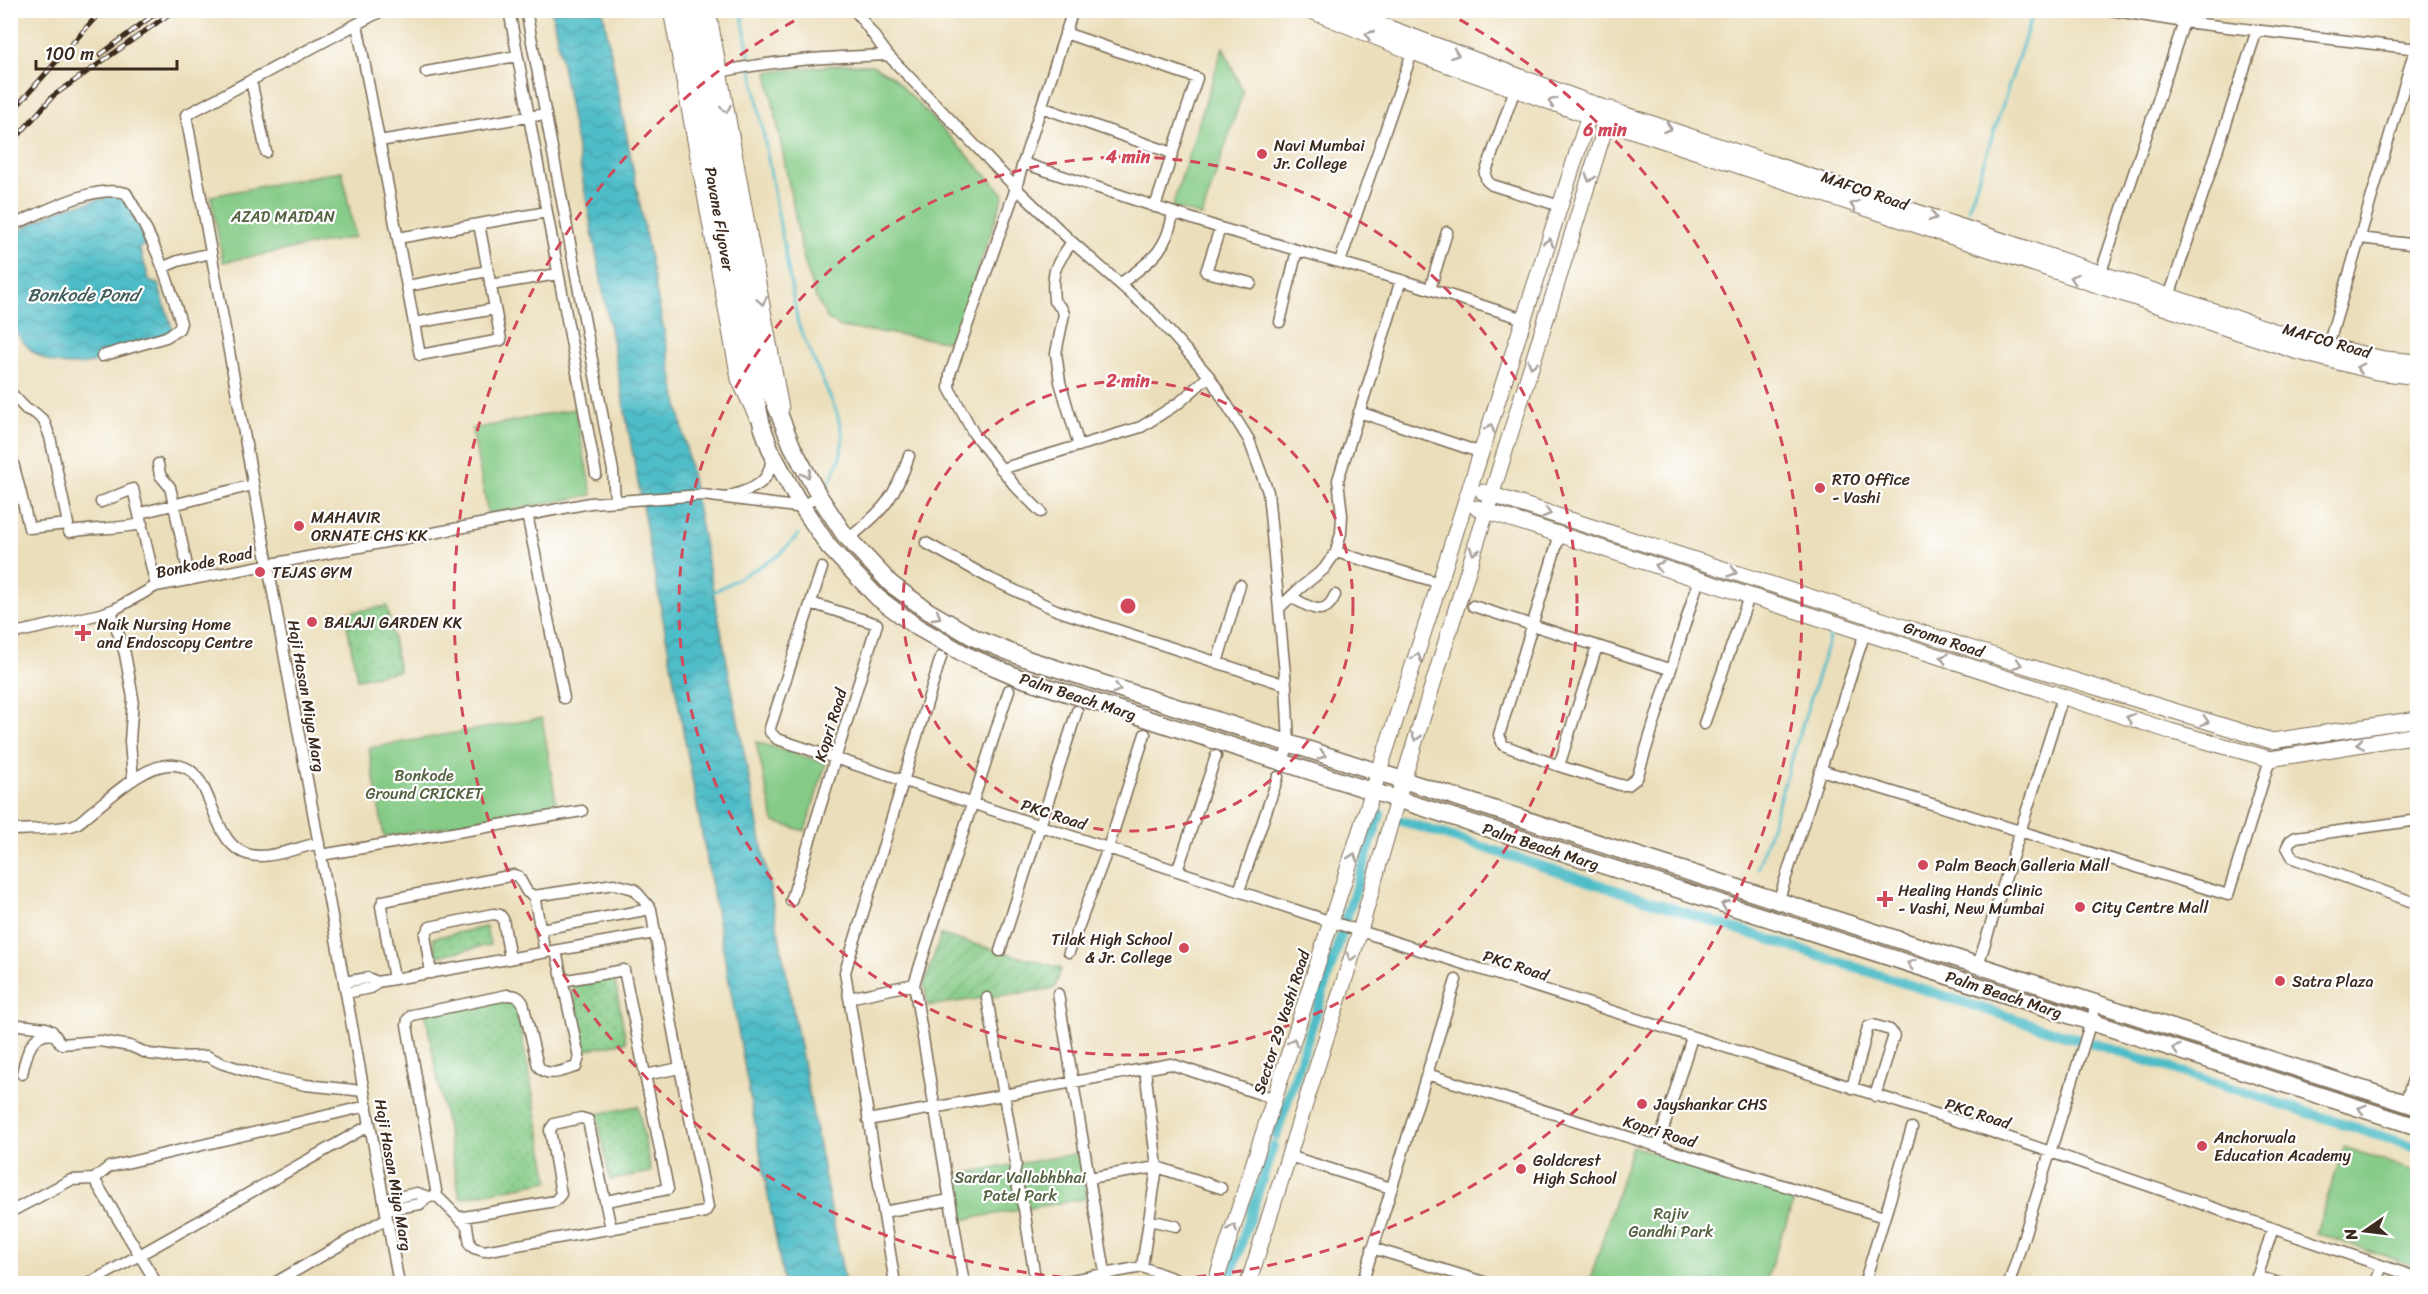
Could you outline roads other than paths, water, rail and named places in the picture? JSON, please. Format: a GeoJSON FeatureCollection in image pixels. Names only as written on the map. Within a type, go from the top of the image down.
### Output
{"type":"FeatureCollection","features":[{"type":"Feature","properties":{"kind":"main road"},"geometry":{"type":"LineString","coordinates":[[670,10],[739,379],[762,426]]}},
{"type":"Feature","properties":{"kind":"main road","name":"Pavane Flyover"},"geometry":{"type":"LineString","coordinates":[[682,10],[734,296],[758,377],[782,421]]}},
{"type":"Feature","properties":{"kind":"main road","name":"Pavane Flyover"},"geometry":{"type":"LineString","coordinates":[[695,10],[746,294],[758,377],[762,426]]}},
{"type":"Feature","properties":{"kind":"main road"},"geometry":{"type":"LineString","coordinates":[[708,10],[776,374],[782,421]]}},
{"type":"Feature","properties":{"kind":"main road","name":"MAFCO Road"},"geometry":{"type":"LineString","coordinates":[[1310,10],[1609,116],[2377,372],[2418,377]]}},
{"type":"Feature","properties":{"kind":"main road","name":"MAFCO Road"},"geometry":{"type":"LineString","coordinates":[[1341,10],[1414,46],[1515,89],[1591,109]]}},
{"type":"Feature","properties":{"kind":"main road","name":"Sector 29 Vashi Road"},"geometry":{"type":"LineString","coordinates":[[1215,1284],[1591,109]]}},
{"type":"Feature","properties":{"kind":"main road"},"geometry":{"type":"LineString","coordinates":[[1248,1284],[1360,931],[1396,800],[1609,116]]}},
{"type":"Feature","properties":{"kind":"main road","name":"MAFCO Road"},"geometry":{"type":"LineString","coordinates":[[2098,279],[2169,297],[2296,345],[2328,346],[2384,359],[2418,362]]}},
{"type":"Feature","properties":{"kind":"main road","name":"Palm Beach Marg"},"geometry":{"type":"LineString","coordinates":[[782,421],[792,446],[819,496],[848,539],[891,584],[928,611],[975,638],[1027,659],[1289,745],[1380,772],[1778,902],[2097,1002],[2411,1105]]}},
{"type":"Feature","properties":{"kind":"main road","name":"Palm Beach Marg"},"geometry":{"type":"LineString","coordinates":[[762,426],[771,451],[802,506],[829,547],[878,598],[917,627],[966,655],[1020,678],[1280,770],[1374,793],[2418,1127]]}},
{"type":"Feature","properties":{"kind":"main road","name":"Groma Road"},"geometry":{"type":"LineString","coordinates":[[1470,488],[2177,713],[2272,741],[2418,718]]}},
{"type":"Feature","properties":{"kind":"main road","name":"Groma Road"},"geometry":{"type":"LineString","coordinates":[[1466,504],[2170,731],[2270,759],[2418,735]]}},
{"type":"Feature","properties":{"kind":"main road"},"geometry":{"type":"LineString","coordinates":[[2170,731],[2177,713]]}},
{"type":"Feature","properties":{"kind":"street"},"geometry":{"type":"LineString","coordinates":[[266,152],[252,80],[383,10]]}},
{"type":"Feature","properties":{"kind":"street"},"geometry":{"type":"LineString","coordinates":[[509,10],[596,474]]}},
{"type":"Feature","properties":{"kind":"street"},"geometry":{"type":"LineString","coordinates":[[526,10],[619,501]]}},
{"type":"Feature","properties":{"kind":"street"},"geometry":{"type":"LineString","coordinates":[[855,10],[888,55],[1017,188],[1072,242],[1153,313],[1209,376],[1249,440],[1268,492],[1286,685],[1289,745],[1239,891]]}},
{"type":"Feature","properties":{"kind":"street"},"geometry":{"type":"LineString","coordinates":[[1041,512],[1001,469],[974,434],[949,388],[950,374],[1017,188],[1073,10]]}},
{"type":"Feature","properties":{"kind":"street"},"geometry":{"type":"LineString","coordinates":[[2110,10],[2184,22],[2416,49],[2328,346]]}},
{"type":"Feature","properties":{"kind":"street"},"geometry":{"type":"LineString","coordinates":[[2098,279],[2184,22]]}},
{"type":"Feature","properties":{"kind":"street"},"geometry":{"type":"LineString","coordinates":[[357,24],[420,355],[501,340],[479,224]]}},
{"type":"Feature","properties":{"kind":"street"},"geometry":{"type":"LineString","coordinates":[[2169,297],[2257,30]]}},
{"type":"Feature","properties":{"kind":"street"},"geometry":{"type":"LineString","coordinates":[[1065,33],[1197,78],[1155,207]]}},
{"type":"Feature","properties":{"kind":"street"},"geometry":{"type":"LineString","coordinates":[[1340,262],[1414,46]]}},
{"type":"Feature","properties":{"kind":"street"},"geometry":{"type":"LineString","coordinates":[[719,72],[762,63],[803,58],[888,55]]}},
{"type":"Feature","properties":{"kind":"street"},"geometry":{"type":"LineString","coordinates":[[426,72],[517,56]]}},
{"type":"Feature","properties":{"kind":"street","name":"Haji Hasan Miya Marg"},"geometry":{"type":"LineString","coordinates":[[252,80],[186,115],[399,1284]]}},
{"type":"Feature","properties":{"kind":"street"},"geometry":{"type":"LineString","coordinates":[[1515,89],[1485,174],[1487,181],[1492,185],[1560,206]]}},
{"type":"Feature","properties":{"kind":"street"},"geometry":{"type":"LineString","coordinates":[[1041,107],[1172,153]]}},
{"type":"Feature","properties":{"kind":"street"},"geometry":{"type":"LineString","coordinates":[[379,141],[546,114]]}},
{"type":"Feature","properties":{"kind":"street"},"geometry":{"type":"LineString","coordinates":[[1023,163],[1220,228],[1401,280],[1524,319]]}},
{"type":"Feature","properties":{"kind":"street"},"geometry":{"type":"LineString","coordinates":[[10,226],[92,193],[115,190],[126,193],[146,226],[164,267],[181,323],[179,329],[166,337],[102,356]]}},
{"type":"Feature","properties":{"kind":"street"},"geometry":{"type":"LineString","coordinates":[[398,238],[547,212]]}},
{"type":"Feature","properties":{"kind":"street"},"geometry":{"type":"LineString","coordinates":[[1120,284],[1163,247],[1170,234],[1173,213]]}},
{"type":"Feature","properties":{"kind":"street"},"geometry":{"type":"LineString","coordinates":[[1220,228],[1206,272],[1251,283]]}},
{"type":"Feature","properties":{"kind":"street"},"geometry":{"type":"LineString","coordinates":[[1430,289],[1447,232]]}},
{"type":"Feature","properties":{"kind":"street"},"geometry":{"type":"LineString","coordinates":[[2360,238],[2418,245]]}},
{"type":"Feature","properties":{"kind":"street"},"geometry":{"type":"LineString","coordinates":[[1072,242],[1055,267],[1053,286],[1054,301],[1064,314],[1056,353],[1060,382],[1079,446]]}},
{"type":"Feature","properties":{"kind":"street"},"geometry":{"type":"LineString","coordinates":[[1280,322],[1297,250]]}},
{"type":"Feature","properties":{"kind":"street"},"geometry":{"type":"LineString","coordinates":[[164,267],[211,253]]}},
{"type":"Feature","properties":{"kind":"street"},"geometry":{"type":"LineString","coordinates":[[407,286],[488,271]]}},
{"type":"Feature","properties":{"kind":"street"},"geometry":{"type":"LineString","coordinates":[[490,285],[558,274]]}},
{"type":"Feature","properties":{"kind":"street"},"geometry":{"type":"LineString","coordinates":[[1279,608],[1324,569],[1336,552],[1341,533],[1342,515],[1338,480],[1401,280]]}},
{"type":"Feature","properties":{"kind":"street"},"geometry":{"type":"LineString","coordinates":[[414,323],[495,309]]}},
{"type":"Feature","properties":{"kind":"street"},"geometry":{"type":"LineString","coordinates":[[1001,469],[1141,427],[1180,402],[1209,376]]}},
{"type":"Feature","properties":{"kind":"street"},"geometry":{"type":"LineString","coordinates":[[10,392],[26,409],[35,412],[44,421],[50,437],[68,524],[29,528],[16,495],[10,451]]}},
{"type":"Feature","properties":{"kind":"street"},"geometry":{"type":"LineString","coordinates":[[1359,412],[1482,453]]}},
{"type":"Feature","properties":{"kind":"street"},"geometry":{"type":"LineString","coordinates":[[727,497],[752,490],[764,481],[770,468],[771,451]]}},
{"type":"Feature","properties":{"kind":"street"},"geometry":{"type":"LineString","coordinates":[[848,539],[878,516],[888,503],[909,456]]}},
{"type":"Feature","properties":{"kind":"street"},"geometry":{"type":"LineString","coordinates":[[158,464],[160,475],[170,487],[190,580]]}},
{"type":"Feature","properties":{"kind":"street"},"geometry":{"type":"LineString","coordinates":[[69,532],[111,529],[172,503],[253,485]]}},
{"type":"Feature","properties":{"kind":"street"},"geometry":{"type":"LineString","coordinates":[[101,502],[133,489],[156,586]]}},
{"type":"Feature","properties":{"kind":"street","name":"Bonkode Road"},"geometry":{"type":"LineString","coordinates":[[10,634],[111,611],[156,586],[590,503],[703,495],[778,506],[802,506]]}},
{"type":"Feature","properties":{"kind":"street"},"geometry":{"type":"LineString","coordinates":[[802,506],[819,496]]}},
{"type":"Feature","properties":{"kind":"street"},"geometry":{"type":"LineString","coordinates":[[527,514],[564,698]]}},
{"type":"Feature","properties":{"kind":"street"},"geometry":{"type":"LineString","coordinates":[[1560,534],[1531,625],[1499,739],[1503,745],[1559,766],[1620,785],[1634,782],[1637,778],[1698,579]]}},
{"type":"Feature","properties":{"kind":"street"},"geometry":{"type":"LineString","coordinates":[[926,543],[991,579],[1056,610],[1286,685]]}},
{"type":"Feature","properties":{"kind":"street"},"geometry":{"type":"LineString","coordinates":[[1336,552],[1440,583]]}},
{"type":"Feature","properties":{"kind":"street","name":"PKC Road"},"geometry":{"type":"LineString","coordinates":[[822,568],[770,732],[777,739],[1332,922],[2050,1152],[2418,1278]]}},
{"type":"Feature","properties":{"kind":"street"},"geometry":{"type":"LineString","coordinates":[[1217,663],[1240,585]]}},
{"type":"Feature","properties":{"kind":"street"},"geometry":{"type":"LineString","coordinates":[[1704,724],[1750,594]]}},
{"type":"Feature","properties":{"kind":"street"},"geometry":{"type":"LineString","coordinates":[[1291,597],[1318,610],[1325,609],[1331,604],[1335,595]]}},
{"type":"Feature","properties":{"kind":"street","name":"Kopri Road"},"geometry":{"type":"LineString","coordinates":[[791,901],[877,624],[811,603]]}},
{"type":"Feature","properties":{"kind":"street"},"geometry":{"type":"LineString","coordinates":[[1473,606],[1669,669]]}},
{"type":"Feature","properties":{"kind":"street"},"geometry":{"type":"LineString","coordinates":[[111,611],[125,654],[133,698],[130,741],[133,780]]}},
{"type":"Feature","properties":{"kind":"street"},"geometry":{"type":"LineString","coordinates":[[1778,902],[1865,632]]}},
{"type":"Feature","properties":{"kind":"street"},"geometry":{"type":"LineString","coordinates":[[1559,766],[1597,646]]}},
{"type":"Feature","properties":{"kind":"street"},"geometry":{"type":"LineString","coordinates":[[895,1284],[845,972],[941,657]]}},
{"type":"Feature","properties":{"kind":"street"},"geometry":{"type":"LineString","coordinates":[[964,1284],[914,984],[1009,690]]}},
{"type":"Feature","properties":{"kind":"street"},"geometry":{"type":"LineString","coordinates":[[1978,964],[2063,696]]}},
{"type":"Feature","properties":{"kind":"street"},"geometry":{"type":"LineString","coordinates":[[1000,951],[1077,711]]}},
{"type":"Feature","properties":{"kind":"street"},"geometry":{"type":"LineString","coordinates":[[1069,952],[1108,848],[1145,734]]}},
{"type":"Feature","properties":{"kind":"street"},"geometry":{"type":"LineString","coordinates":[[1177,871],[1216,756]]}},
{"type":"Feature","properties":{"kind":"street"},"geometry":{"type":"LineString","coordinates":[[1821,770],[2228,895],[2270,759]]}},
{"type":"Feature","properties":{"kind":"street"},"geometry":{"type":"LineString","coordinates":[[10,830],[75,825],[133,780],[164,766],[176,765],[185,767],[197,778],[226,840],[241,850],[259,856],[319,843]]}},
{"type":"Feature","properties":{"kind":"street"},"geometry":{"type":"LineString","coordinates":[[321,855],[582,811]]}},
{"type":"Feature","properties":{"kind":"street"},"geometry":{"type":"LineString","coordinates":[[2418,820],[2296,837],[2287,847],[2293,858],[2418,904]]}},
{"type":"Feature","properties":{"kind":"street"},"geometry":{"type":"LineString","coordinates":[[394,980],[381,906],[383,901],[514,875],[518,876],[527,892],[534,896],[615,884],[634,889],[651,909],[708,1207],[700,1214],[484,1251],[470,1245],[466,1226],[433,1197],[406,1025],[412,1015],[507,994],[514,995],[523,1003],[538,1066],[545,1073],[550,1074],[576,1067],[579,1063],[562,981],[541,929],[534,896]]}},
{"type":"Feature","properties":{"kind":"street"},"geometry":{"type":"LineString","coordinates":[[541,929],[651,909]]}},
{"type":"Feature","properties":{"kind":"street"},"geometry":{"type":"LineString","coordinates":[[431,973],[426,930],[430,927],[493,914],[500,915],[503,919],[510,959]]}},
{"type":"Feature","properties":{"kind":"street"},"geometry":{"type":"LineString","coordinates":[[345,988],[371,988],[377,982],[655,933]]}},
{"type":"Feature","properties":{"kind":"street"},"geometry":{"type":"LineString","coordinates":[[562,981],[624,970],[668,1189],[606,1201]]}},
{"type":"Feature","properties":{"kind":"street"},"geometry":{"type":"LineString","coordinates":[[1362,1284],[1456,980]]}},
{"type":"Feature","properties":{"kind":"street"},"geometry":{"type":"LineString","coordinates":[[849,998],[914,984]]}},
{"type":"Feature","properties":{"kind":"street"},"geometry":{"type":"LineString","coordinates":[[1058,994],[1106,1279]]}},
{"type":"Feature","properties":{"kind":"street"},"geometry":{"type":"LineString","coordinates":[[987,998],[1017,1164],[1014,1174],[1024,1209],[1036,1284]]}},
{"type":"Feature","properties":{"kind":"street"},"geometry":{"type":"LineString","coordinates":[[2009,1284],[2097,1002]]}},
{"type":"Feature","properties":{"kind":"street"},"geometry":{"type":"LineString","coordinates":[[10,1024],[41,1026],[52,1031],[60,1044],[100,1041],[130,1046],[149,1054],[174,1058],[207,1056],[262,1076],[306,1085],[364,1091]]}},
{"type":"Feature","properties":{"kind":"street"},"geometry":{"type":"LineString","coordinates":[[1852,1088],[1868,1027],[1873,1025],[1890,1030],[1894,1035],[1875,1096]]}},
{"type":"Feature","properties":{"kind":"street"},"geometry":{"type":"LineString","coordinates":[[22,1074],[30,1048],[37,1036],[45,1033],[54,1035]]}},
{"type":"Feature","properties":{"kind":"street"},"geometry":{"type":"LineString","coordinates":[[1658,1146],[1692,1037]]}},
{"type":"Feature","properties":{"kind":"street"},"geometry":{"type":"LineString","coordinates":[[868,1120],[1172,1064],[1275,1099]]}},
{"type":"Feature","properties":{"kind":"street"},"geometry":{"type":"LineString","coordinates":[[2411,1105],[2418,1065]]}},
{"type":"Feature","properties":{"kind":"street"},"geometry":{"type":"LineString","coordinates":[[645,1075],[680,1068]]}},
{"type":"Feature","properties":{"kind":"street"},"geometry":{"type":"LineString","coordinates":[[1142,1268],[1156,1167],[1145,1069]]}},
{"type":"Feature","properties":{"kind":"street","name":"Kopri Road"},"geometry":{"type":"LineString","coordinates":[[1427,1074],[1884,1217]]}},
{"type":"Feature","properties":{"kind":"street"},"geometry":{"type":"LineString","coordinates":[[10,1212],[71,1179],[94,1179],[109,1167],[367,1106]]}},
{"type":"Feature","properties":{"kind":"street"},"geometry":{"type":"LineString","coordinates":[[458,1218],[555,1202],[559,1199],[561,1194],[550,1130],[554,1124],[581,1118],[588,1120],[590,1125],[611,1229]]}},
{"type":"Feature","properties":{"kind":"street"},"geometry":{"type":"LineString","coordinates":[[88,1284],[370,1125]]}},
{"type":"Feature","properties":{"kind":"street"},"geometry":{"type":"LineString","coordinates":[[1864,1284],[1912,1128]]}},
{"type":"Feature","properties":{"kind":"street"},"geometry":{"type":"LineString","coordinates":[[1289,1156],[1391,1188]]}},
{"type":"Feature","properties":{"kind":"street"},"geometry":{"type":"LineString","coordinates":[[1089,1178],[1156,1167],[1221,1188]]}},
{"type":"Feature","properties":{"kind":"street"},"geometry":{"type":"LineString","coordinates":[[94,1179],[157,1284]]}},
{"type":"Feature","properties":{"kind":"street"},"geometry":{"type":"LineString","coordinates":[[273,1284],[386,1209],[420,1204],[433,1197]]}},
{"type":"Feature","properties":{"kind":"street"},"geometry":{"type":"LineString","coordinates":[[883,1212],[950,1200]]}},
{"type":"Feature","properties":{"kind":"street"},"geometry":{"type":"LineString","coordinates":[[1149,1220],[1176,1226]]}},
{"type":"Feature","properties":{"kind":"street"},"geometry":{"type":"LineString","coordinates":[[2272,1228],[2256,1280],[2281,1284]]}},
{"type":"Feature","properties":{"kind":"street"},"geometry":{"type":"LineString","coordinates":[[1372,1248],[1490,1284]]}},
{"type":"Feature","properties":{"kind":"street"},"geometry":{"type":"LineString","coordinates":[[1050,1284],[1106,1279],[1142,1268],[1188,1284]]}},
{"type":"Feature","properties":{"kind":"street"},"geometry":{"type":"LineString","coordinates":[[2375,1284],[2380,1271]]}},
{"type":"Feature","properties":{"kind":"water"},"geometry":{"type":"Polygon","coordinates":[[[552,11],[603,11],[845,1283],[784,1283],[552,11]]]}},
{"type":"Feature","properties":{"kind":"water","name":"Bonkode Pond"},"geometry":{"type":"Polygon","coordinates":[[[112,196],[125,202],[139,222],[147,244],[137,249],[140,250],[150,282],[158,284],[173,331],[99,362],[79,365],[60,364],[42,358],[23,342],[12,322],[11,312],[17,310],[11,288],[11,234],[61,209],[112,196]]]}},
{"type":"Feature","properties":{"kind":"waterway"},"geometry":{"type":"LineString","coordinates":[[741,10],[798,324],[837,413],[843,437],[840,459],[829,483]]}},
{"type":"Feature","properties":{"kind":"waterway"},"geometry":{"type":"LineString","coordinates":[[1968,210],[2034,10]]}},
{"type":"Feature","properties":{"kind":"waterway"},"geometry":{"type":"LineString","coordinates":[[710,594],[778,556],[799,534]]}},
{"type":"Feature","properties":{"kind":"waterway"},"geometry":{"type":"LineString","coordinates":[[1758,868],[1831,633]]}},
{"type":"Feature","properties":{"kind":"waterway"},"geometry":{"type":"LineString","coordinates":[[1346,918],[1380,814]]}},
{"type":"Feature","properties":{"kind":"waterway"},"geometry":{"type":"LineString","coordinates":[[1399,820],[2077,1039]]}},
{"type":"Feature","properties":{"kind":"waterway"},"geometry":{"type":"LineString","coordinates":[[1276,1136],[1342,933]]}},
{"type":"Feature","properties":{"kind":"waterway"},"geometry":{"type":"LineString","coordinates":[[2092,1043],[2418,1148]]}},
{"type":"Feature","properties":{"kind":"waterway"},"geometry":{"type":"LineString","coordinates":[[1228,1284],[1273,1146]]}},
{"type":"Feature","properties":{"kind":"railway"},"geometry":{"type":"LineString","coordinates":[[10,114],[102,10]]}},
{"type":"Feature","properties":{"kind":"railway"},"geometry":{"type":"LineString","coordinates":[[100,55],[160,10]]}},
{"type":"Feature","properties":{"kind":"railway"},"geometry":{"type":"LineString","coordinates":[[10,145],[53,96],[175,10]]}},
{"type":"Feature","properties":{"kind":"place","name":"Navi Mumbai Jr. College"},"geometry":{"type":"Point","coordinates":[1262,154]}},
{"type":"Feature","properties":{"kind":"place","name":"RTO Office - Vashi"},"geometry":{"type":"Point","coordinates":[1820,488]}},
{"type":"Feature","properties":{"kind":"place","name":"MAHAVIR ORNATE CHS KK"},"geometry":{"type":"Point","coordinates":[299,526]}},
{"type":"Feature","properties":{"kind":"place","name":"TEJAS GYM"},"geometry":{"type":"Point","coordinates":[260,572]}},
{"type":"Feature","properties":{"kind":"place","name":"BALAJI GARDEN KK"},"geometry":{"type":"Point","coordinates":[312,622]}},
{"type":"Feature","properties":{"kind":"place","name":"Naik Nursing Home and Endoscopy Centre"},"geometry":{"type":"Point","coordinates":[83,633]}},
{"type":"Feature","properties":{"kind":"place","name":"Palm Beach Galleria Mall"},"geometry":{"type":"Point","coordinates":[1923,865]}},
{"type":"Feature","properties":{"kind":"place","name":"Healing Hands Clinic - Vashi, New Mumbai"},"geometry":{"type":"Point","coordinates":[1885,899]}},
{"type":"Feature","properties":{"kind":"place","name":"City Centre Mall"},"geometry":{"type":"Point","coordinates":[2080,907]}},
{"type":"Feature","properties":{"kind":"place","name":"Tilak High School & Jr. College"},"geometry":{"type":"Point","coordinates":[1184,948]}},
{"type":"Feature","properties":{"kind":"place","name":"Satra Plaza"},"geometry":{"type":"Point","coordinates":[2280,981]}},
{"type":"Feature","properties":{"kind":"place","name":"Jayshankar CHS"},"geometry":{"type":"Point","coordinates":[1642,1104]}},
{"type":"Feature","properties":{"kind":"place","name":"Anchorwala Education Academy"},"geometry":{"type":"Point","coordinates":[2202,1146]}},
{"type":"Feature","properties":{"kind":"place","name":"Goldcrest High School"},"geometry":{"type":"Point","coordinates":[1521,1169]}},
{"type":"Feature","properties":{"kind":"park label","name":"AZAD MAIDAN"},"geometry":{"type":"Point","coordinates":[283,216]}},
{"type":"Feature","properties":{"kind":"park label","name":"Bonkode Ground CRICKET"},"geometry":{"type":"Point","coordinates":[424,784]}},
{"type":"Feature","properties":{"kind":"park label","name":"Sardar Vallabhbhai Patel Park"},"geometry":{"type":"Point","coordinates":[1020,1186]}},
{"type":"Feature","properties":{"kind":"park label","name":"Rajiv Gandhi Park"},"geometry":{"type":"Point","coordinates":[1671,1222]}}]}
